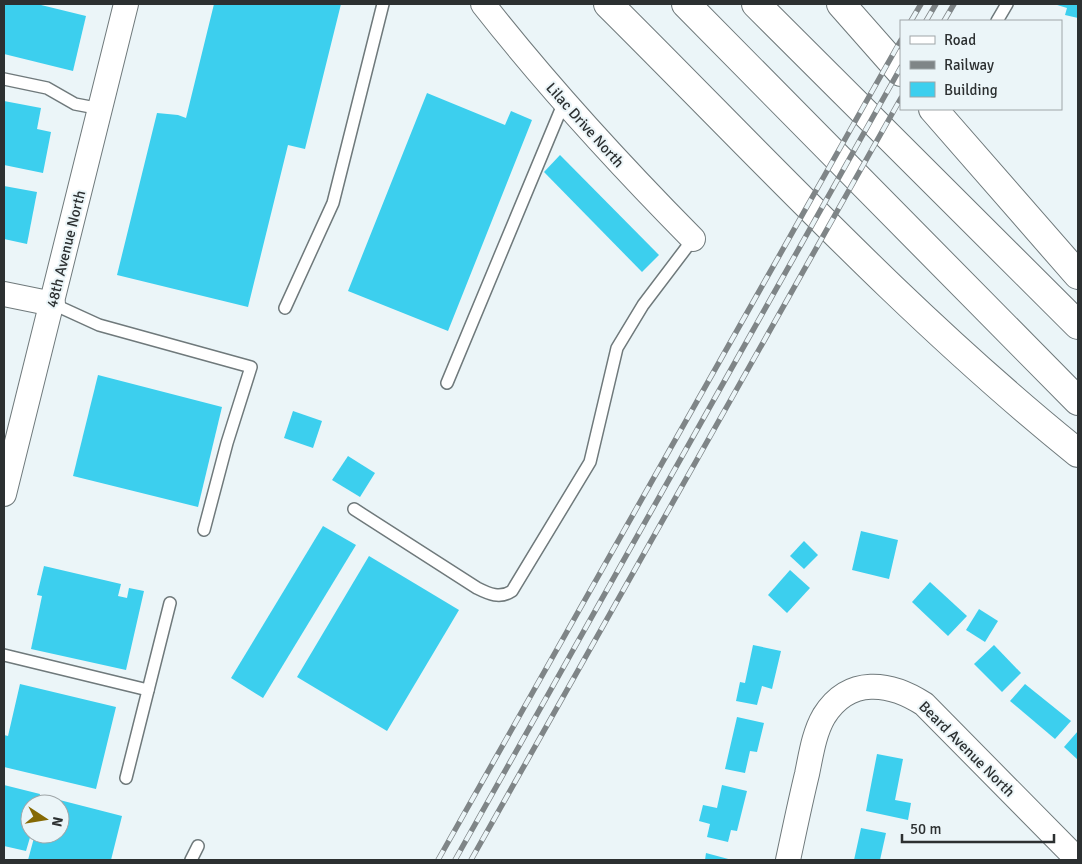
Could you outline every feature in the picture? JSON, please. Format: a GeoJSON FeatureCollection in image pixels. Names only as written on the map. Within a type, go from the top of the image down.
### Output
{"type":"FeatureCollection","features":[{"type":"Feature","properties":{"kind":"highway"},"geometry":{"type":"LineString","coordinates":[[608,4],[899,296],[972,365],[1078,453]]}},
{"type":"Feature","properties":{"kind":"highway"},"geometry":{"type":"LineString","coordinates":[[686,4],[1078,401]]}},
{"type":"Feature","properties":{"kind":"highway"},"geometry":{"type":"LineString","coordinates":[[756,4],[1078,325]]}},
{"type":"Feature","properties":{"kind":"highway"},"geometry":{"type":"LineString","coordinates":[[841,4],[900,71]]}},
{"type":"Feature","properties":{"kind":"highway"},"geometry":{"type":"LineString","coordinates":[[934,110],[1078,275]]}},
{"type":"Feature","properties":{"kind":"street","name":"48th Avenue North"},"geometry":{"type":"LineString","coordinates":[[4,494],[53,304],[126,4]]}},
{"type":"Feature","properties":{"kind":"street","name":"Lilac Drive North"},"geometry":{"type":"LineString","coordinates":[[484,4],[532,67],[693,239]]}},
{"type":"Feature","properties":{"kind":"street"},"geometry":{"type":"LineString","coordinates":[[4,294],[53,304]]}},
{"type":"Feature","properties":{"kind":"street","name":"Beard Avenue North"},"geometry":{"type":"LineString","coordinates":[[788,860],[815,738],[825,715],[842,696],[864,686],[885,687],[907,693],[924,704],[1078,860]]}},
{"type":"Feature","properties":{"kind":"lane"},"geometry":{"type":"LineString","coordinates":[[285,308],[332,203],[383,4]]}},
{"type":"Feature","properties":{"kind":"lane"},"geometry":{"type":"LineString","coordinates":[[998,20],[1007,4]]}},
{"type":"Feature","properties":{"kind":"lane"},"geometry":{"type":"LineString","coordinates":[[4,79],[47,88],[75,104],[101,109]]}},
{"type":"Feature","properties":{"kind":"lane"},"geometry":{"type":"LineString","coordinates":[[447,383],[564,102]]}},
{"type":"Feature","properties":{"kind":"lane"},"geometry":{"type":"LineString","coordinates":[[354,509],[477,588],[494,596],[506,595],[512,591],[590,462],[617,348],[644,305],[693,239]]}},
{"type":"Feature","properties":{"kind":"lane"},"geometry":{"type":"LineString","coordinates":[[53,304],[99,325],[250,366],[204,530]]}},
{"type":"Feature","properties":{"kind":"lane"},"geometry":{"type":"LineString","coordinates":[[126,778],[170,603]]}},
{"type":"Feature","properties":{"kind":"lane"},"geometry":{"type":"LineString","coordinates":[[4,654],[148,690]]}},
{"type":"Feature","properties":{"kind":"lane"},"geometry":{"type":"LineString","coordinates":[[191,860],[198,846]]}},
{"type":"Feature","properties":{"kind":"building"},"geometry":{"type":"Polygon","coordinates":[[[4,4],[37,4],[86,16],[73,71],[4,54],[4,4]]]}},
{"type":"Feature","properties":{"kind":"building"},"geometry":{"type":"Polygon","coordinates":[[[214,4],[341,4],[305,149],[288,145],[248,307],[117,275],[157,113],[178,115],[186,118],[214,4]]]}},
{"type":"Feature","properties":{"kind":"building"},"geometry":{"type":"Polygon","coordinates":[[[1054,4],[1078,4],[1078,18],[1065,15],[1067,8],[1054,4]]]}},
{"type":"Feature","properties":{"kind":"building"},"geometry":{"type":"Polygon","coordinates":[[[427,93],[505,125],[511,111],[532,120],[448,331],[348,291],[427,93]]]}},
{"type":"Feature","properties":{"kind":"building"},"geometry":{"type":"Polygon","coordinates":[[[4,101],[41,108],[37,129],[51,132],[43,173],[4,165],[4,101]]]}},
{"type":"Feature","properties":{"kind":"building"},"geometry":{"type":"Polygon","coordinates":[[[560,155],[659,255],[642,272],[544,172],[560,155]]]}},
{"type":"Feature","properties":{"kind":"building"},"geometry":{"type":"Polygon","coordinates":[[[4,186],[37,192],[27,244],[4,239],[4,186]]]}},
{"type":"Feature","properties":{"kind":"building"},"geometry":{"type":"Polygon","coordinates":[[[98,375],[222,407],[198,507],[73,476],[98,375]]]}},
{"type":"Feature","properties":{"kind":"building"},"geometry":{"type":"Polygon","coordinates":[[[293,411],[322,421],[313,448],[284,438],[293,411]]]}},
{"type":"Feature","properties":{"kind":"building"},"geometry":{"type":"Polygon","coordinates":[[[348,456],[375,473],[360,497],[332,480],[348,456]]]}},
{"type":"Feature","properties":{"kind":"building"},"geometry":{"type":"Polygon","coordinates":[[[323,526],[356,545],[263,698],[231,678],[323,526]]]}},
{"type":"Feature","properties":{"kind":"building"},"geometry":{"type":"Polygon","coordinates":[[[861,531],[898,540],[889,579],[852,570],[861,531]]]}},
{"type":"Feature","properties":{"kind":"building"},"geometry":{"type":"Polygon","coordinates":[[[804,541],[818,555],[804,569],[790,556],[804,541]]]}},
{"type":"Feature","properties":{"kind":"building"},"geometry":{"type":"Polygon","coordinates":[[[369,556],[459,610],[387,731],[297,677],[369,556]]]}},
{"type":"Feature","properties":{"kind":"building"},"geometry":{"type":"Polygon","coordinates":[[[44,566],[121,584],[118,596],[127,598],[129,588],[144,591],[126,670],[31,649],[42,596],[37,595],[44,566]]]}},
{"type":"Feature","properties":{"kind":"building"},"geometry":{"type":"Polygon","coordinates":[[[790,570],[810,588],[787,613],[768,595],[790,570]]]}},
{"type":"Feature","properties":{"kind":"building"},"geometry":{"type":"Polygon","coordinates":[[[930,582],[967,616],[948,636],[912,602],[930,582]]]}},
{"type":"Feature","properties":{"kind":"building"},"geometry":{"type":"Polygon","coordinates":[[[979,609],[998,621],[985,642],[966,630],[979,609]]]}},
{"type":"Feature","properties":{"kind":"building"},"geometry":{"type":"Polygon","coordinates":[[[753,645],[781,651],[772,689],[762,686],[757,705],[736,701],[740,682],[745,683],[753,645]]]}},
{"type":"Feature","properties":{"kind":"building"},"geometry":{"type":"Polygon","coordinates":[[[994,645],[1021,673],[1002,692],[974,664],[994,645]]]}},
{"type":"Feature","properties":{"kind":"building"},"geometry":{"type":"Polygon","coordinates":[[[20,684],[116,707],[96,789],[4,767],[4,735],[8,736],[20,684]]]}},
{"type":"Feature","properties":{"kind":"building"},"geometry":{"type":"Polygon","coordinates":[[[1025,684],[1071,721],[1055,739],[1010,701],[1025,684]]]}},
{"type":"Feature","properties":{"kind":"building"},"geometry":{"type":"Polygon","coordinates":[[[737,717],[764,723],[757,752],[750,751],[745,773],[725,769],[737,717]]]}},
{"type":"Feature","properties":{"kind":"building"},"geometry":{"type":"Polygon","coordinates":[[[1078,731],[1078,760],[1064,747],[1078,731]]]}},
{"type":"Feature","properties":{"kind":"building"},"geometry":{"type":"Polygon","coordinates":[[[877,754],[903,759],[895,800],[911,803],[908,820],[866,811],[877,754]]]}},
{"type":"Feature","properties":{"kind":"building"},"geometry":{"type":"Polygon","coordinates":[[[4,785],[40,794],[20,794],[20,844],[28,844],[26,851],[4,846],[4,785]]]}},
{"type":"Feature","properties":{"kind":"building"},"geometry":{"type":"Polygon","coordinates":[[[722,785],[747,791],[737,831],[731,830],[728,842],[707,837],[710,824],[699,821],[703,805],[717,808],[722,785]]]}},
{"type":"Feature","properties":{"kind":"building"},"geometry":{"type":"Polygon","coordinates":[[[70,803],[122,816],[111,860],[28,860],[32,844],[70,844],[70,803]]]}},
{"type":"Feature","properties":{"kind":"building"},"geometry":{"type":"Polygon","coordinates":[[[861,828],[886,833],[880,860],[854,860],[861,828]]]}},
{"type":"Feature","properties":{"kind":"building"},"geometry":{"type":"Polygon","coordinates":[[[706,853],[732,860],[705,860],[706,853]]]}},
{"type":"Feature","properties":{"kind":"railway"},"geometry":{"type":"LineString","coordinates":[[912,20],[921,4]]}},
{"type":"Feature","properties":{"kind":"railway"},"geometry":{"type":"LineString","coordinates":[[927,20],[936,4]]}},
{"type":"Feature","properties":{"kind":"railway"},"geometry":{"type":"LineString","coordinates":[[945,20],[954,4]]}},
{"type":"Feature","properties":{"kind":"railway"},"geometry":{"type":"LineString","coordinates":[[438,860],[900,42]]}},
{"type":"Feature","properties":{"kind":"railway"},"geometry":{"type":"LineString","coordinates":[[455,860],[900,69]]}},
{"type":"Feature","properties":{"kind":"railway"},"geometry":{"type":"LineString","coordinates":[[471,860],[900,100]]}}]}
